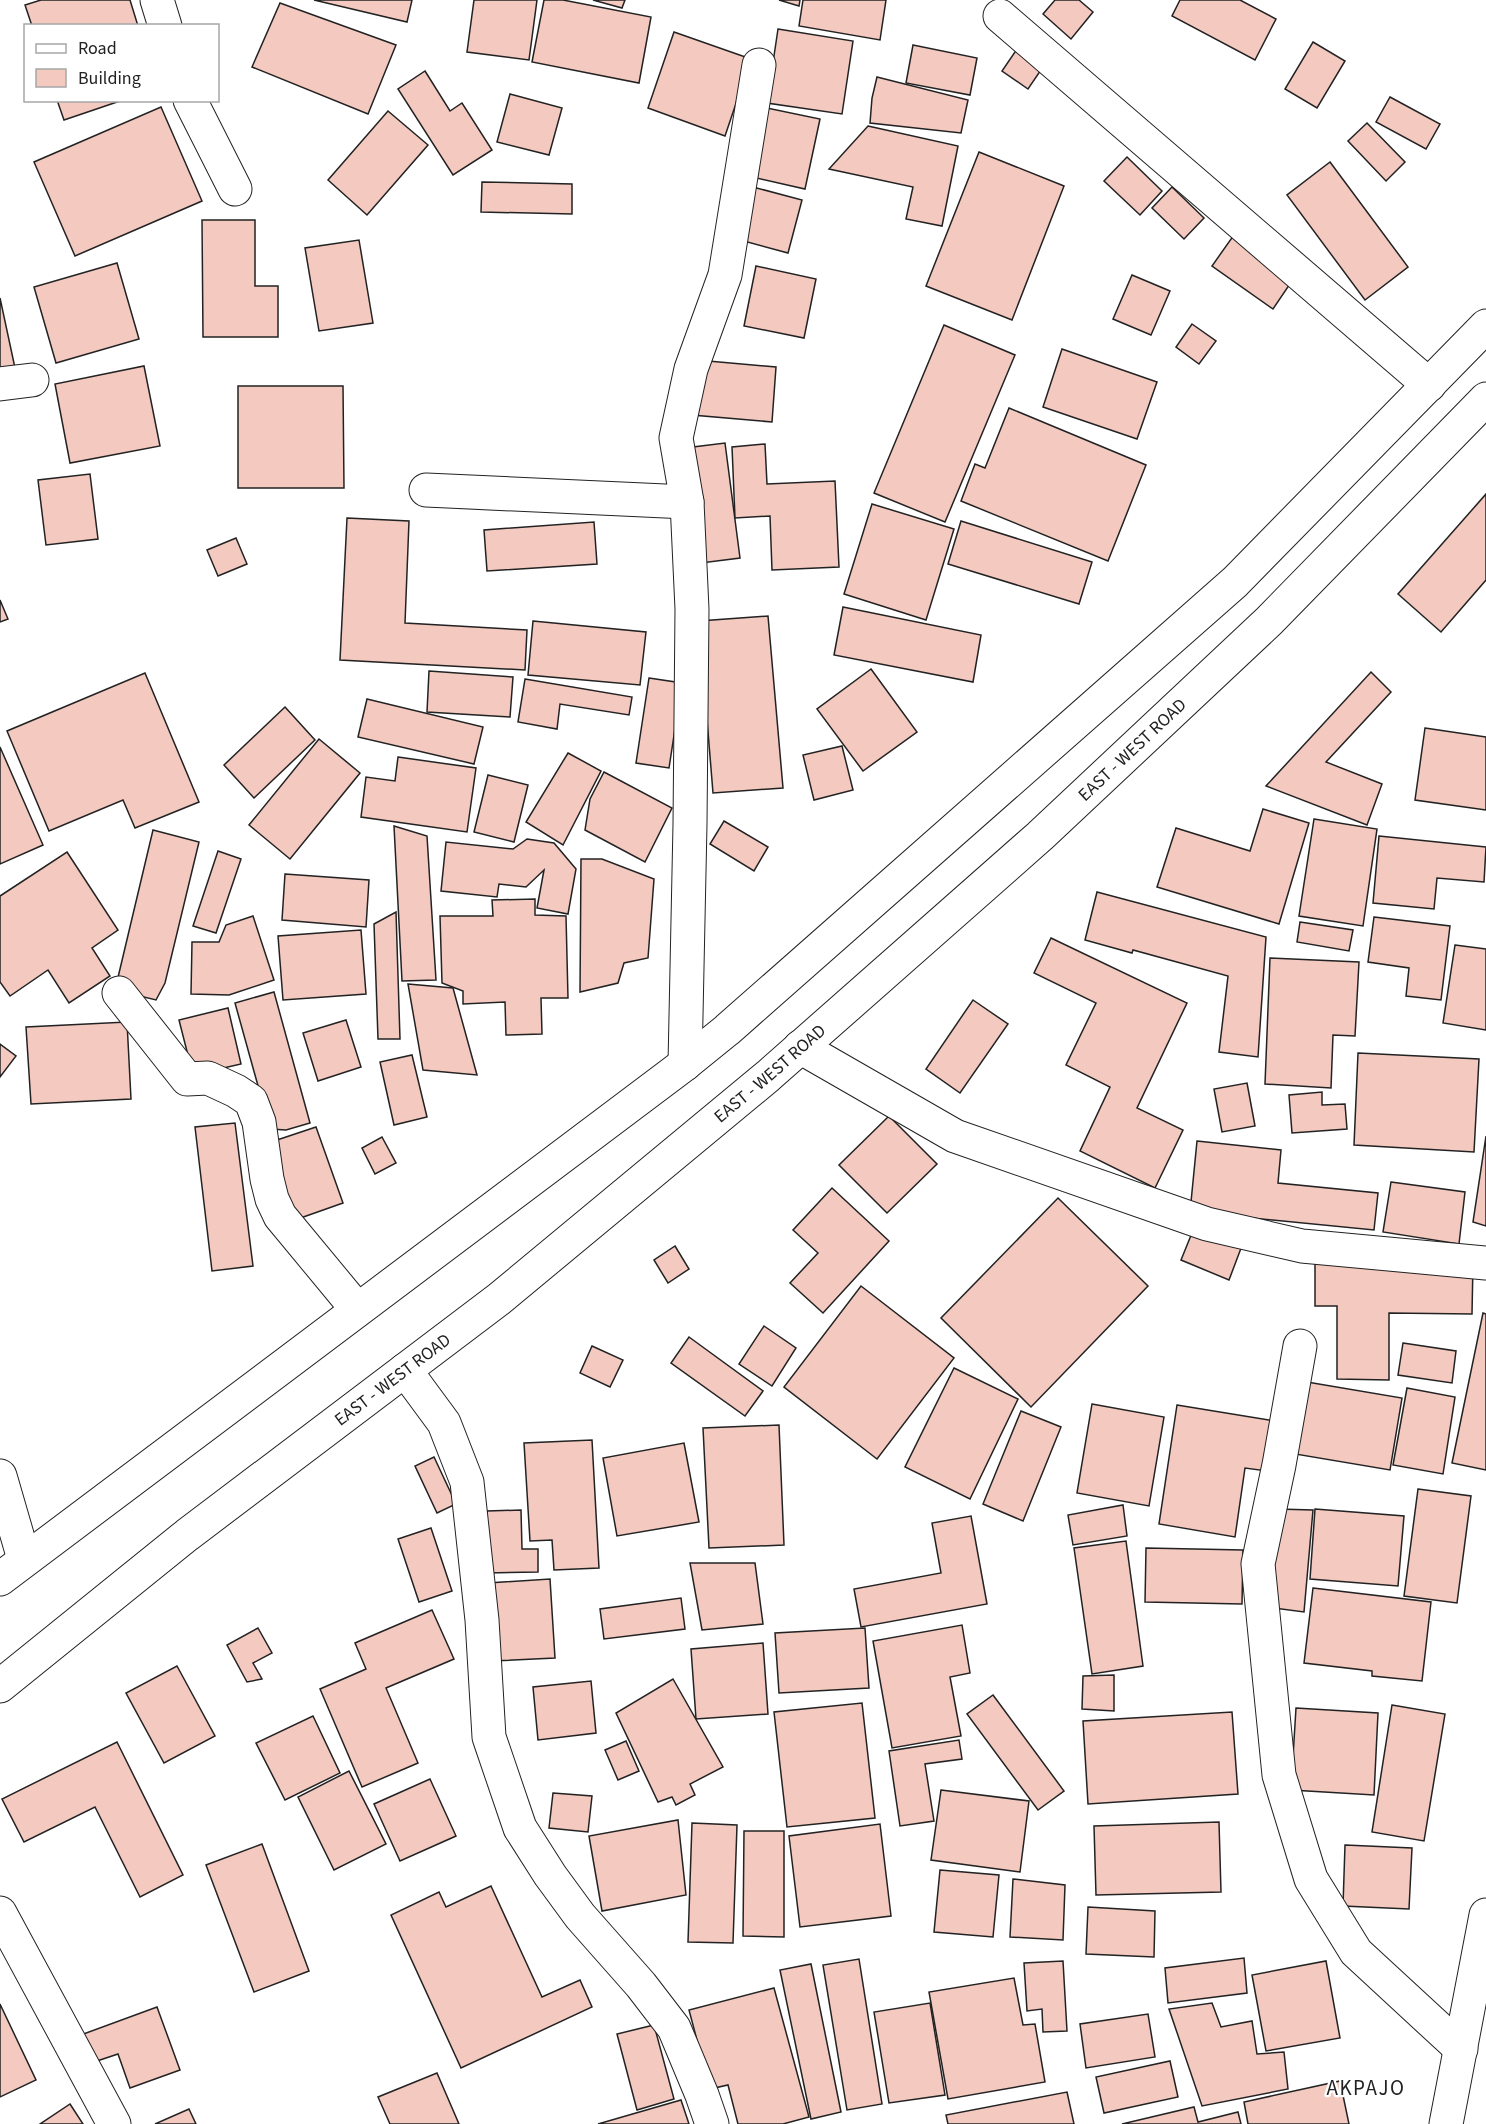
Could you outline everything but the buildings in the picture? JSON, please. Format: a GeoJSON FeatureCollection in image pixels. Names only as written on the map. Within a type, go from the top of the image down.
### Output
{"type":"FeatureCollection","features":[{"type":"Feature","properties":{"kind":"street"},"geometry":{"type":"LineString","coordinates":[[157,0],[164,24]]}},
{"type":"Feature","properties":{"kind":"street"},"geometry":{"type":"LineString","coordinates":[[1000,16],[1429,385]]}},
{"type":"Feature","properties":{"kind":"street"},"geometry":{"type":"LineString","coordinates":[[685,1064],[692,621],[687,502],[676,438],[691,369],[725,275],[759,65]]}},
{"type":"Feature","properties":{"kind":"street"},"geometry":{"type":"LineString","coordinates":[[191,102],[235,189]]}},
{"type":"Feature","properties":{"kind":"street"},"geometry":{"type":"LineString","coordinates":[[0,1476],[12,1569],[685,1064],[1235,582],[1486,326]]}},
{"type":"Feature","properties":{"kind":"street"},"geometry":{"type":"LineString","coordinates":[[0,384],[32,380]]}},
{"type":"Feature","properties":{"kind":"street","name":"EAST - WEST ROAD"},"geometry":{"type":"LineString","coordinates":[[0,1686],[187,1535],[499,1299],[800,1047],[1040,836],[1269,621],[1486,399]]}},
{"type":"Feature","properties":{"kind":"street"},"geometry":{"type":"LineString","coordinates":[[426,489],[687,502]]}},
{"type":"Feature","properties":{"kind":"street"},"geometry":{"type":"LineString","coordinates":[[119,993],[187,1079],[208,1078],[251,1101],[259,1122],[272,1199],[280,1216],[357,1309]]}},
{"type":"Feature","properties":{"kind":"street"},"geometry":{"type":"LineString","coordinates":[[800,1047],[955,1136],[1207,1224],[1302,1246],[1486,1263]]}},
{"type":"Feature","properties":{"kind":"street"},"geometry":{"type":"LineString","coordinates":[[1300,1346],[1279,1465],[1258,1564],[1279,1775],[1311,1879],[1356,1952],[1461,2049]]}},
{"type":"Feature","properties":{"kind":"street"},"geometry":{"type":"LineString","coordinates":[[405,1370],[444,1423],[467,1482],[482,1620],[489,1737],[520,1828],[580,1916],[641,1985],[674,2028],[712,2124]]}},
{"type":"Feature","properties":{"kind":"street"},"geometry":{"type":"LineString","coordinates":[[0,1913],[114,2124]]}},
{"type":"Feature","properties":{"kind":"street"},"geometry":{"type":"LineString","coordinates":[[1446,2124],[1486,1915]]}},
{"type":"Feature","properties":{"kind":"district","name":"AKPAJO"},"geometry":{"type":"Point","coordinates":[1366,2088]}}]}
